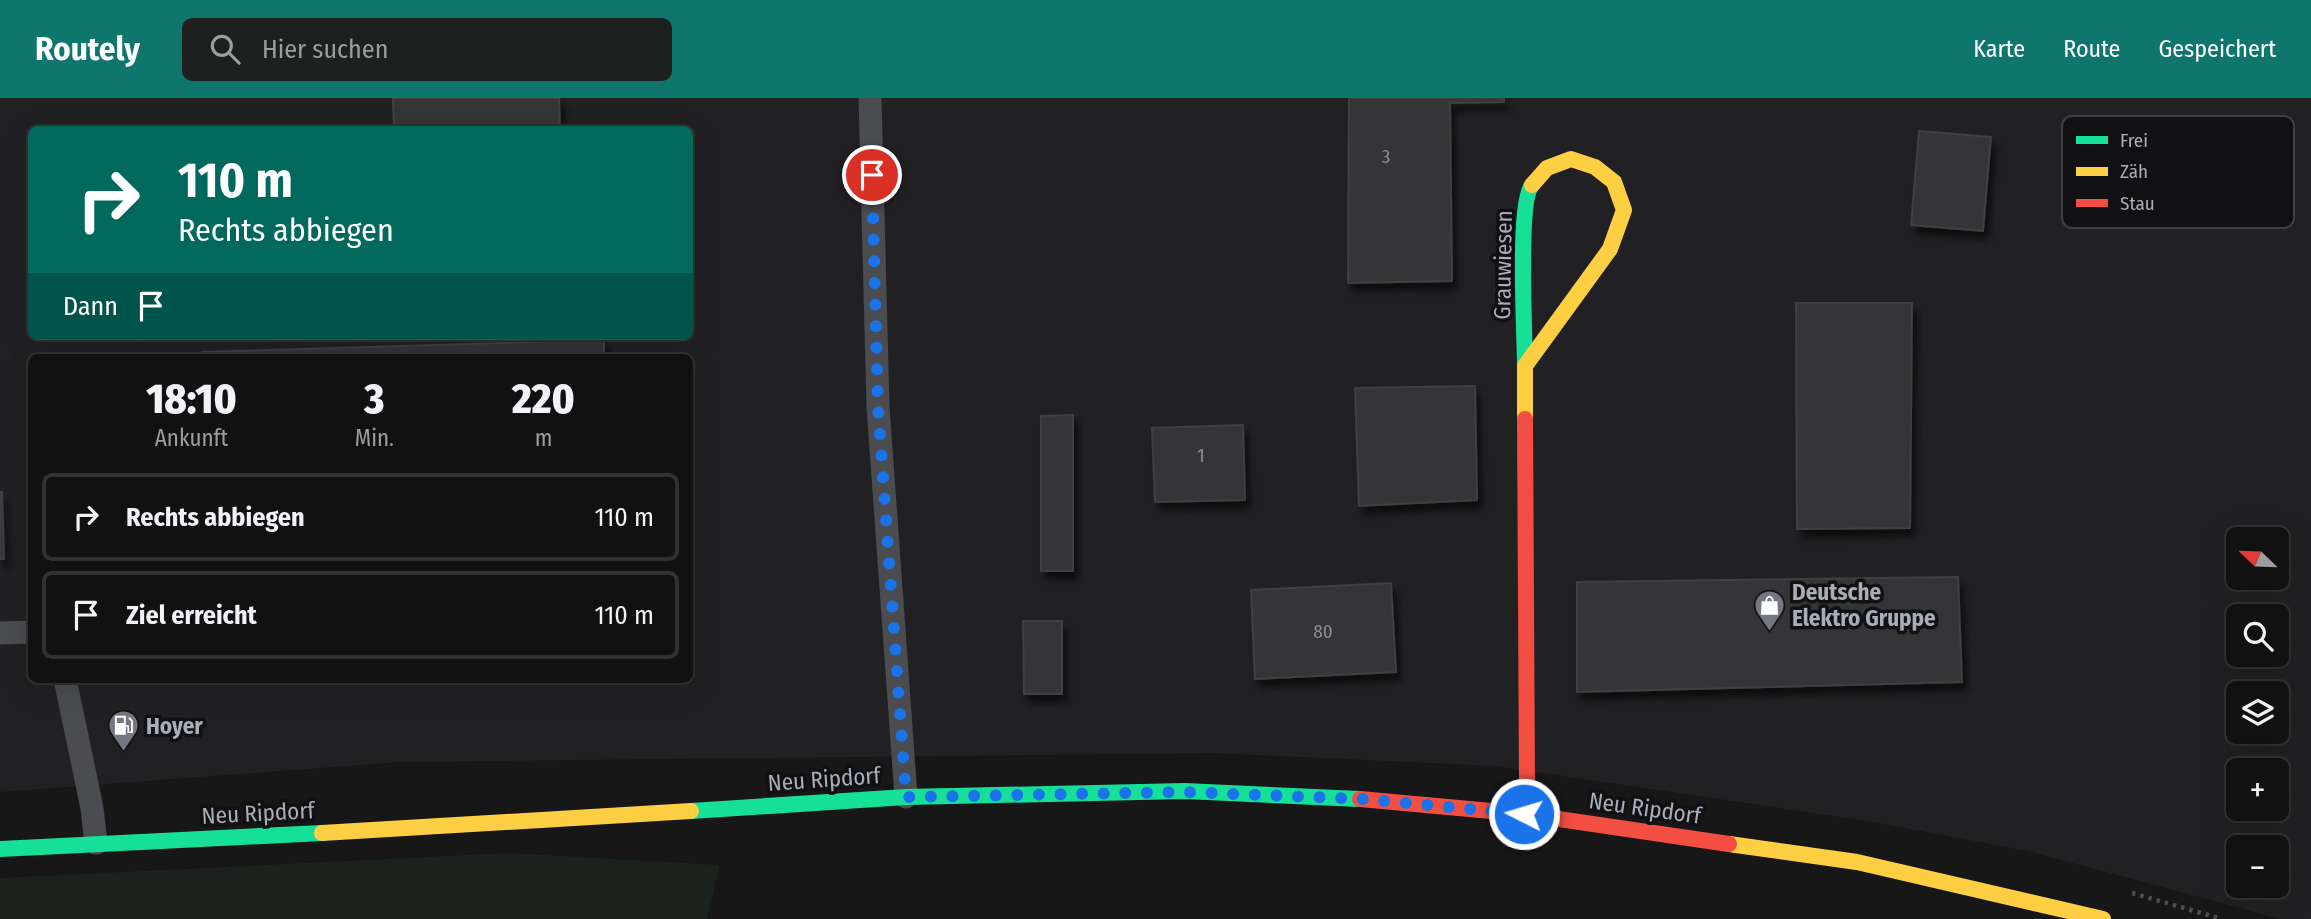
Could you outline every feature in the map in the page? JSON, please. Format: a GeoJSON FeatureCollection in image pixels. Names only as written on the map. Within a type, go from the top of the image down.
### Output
{"type":"FeatureCollection","features":[{"type":"Feature","properties":{"kind":"street","name":"Grauwiesen"},"geometry":{"type":"LineString","coordinates":[[1524,814],[1527,781],[1524,220],[1527,191],[1547,168],[1571,159],[1595,167],[1614,182],[1624,210],[1610,249],[1525,366]]}},
{"type":"Feature","properties":{"kind":"street","name":"Neu Ripdorf"},"geometry":{"type":"LineString","coordinates":[[0,849],[906,797],[1185,792],[1362,799],[1524,814],[1857,862],[2103,919]]}},
{"type":"Feature","properties":{"kind":"lane"},"geometry":{"type":"LineString","coordinates":[[870,98],[878,407],[906,797]]}},
{"type":"Feature","properties":{"kind":"lane"},"geometry":{"type":"LineString","coordinates":[[0,633],[28,632]]}},
{"type":"Feature","properties":{"kind":"lane"},"geometry":{"type":"LineString","coordinates":[[66,683],[92,808],[96,843]]}},
{"type":"Feature","properties":{"kind":"shaded area"},"geometry":{"type":"Polygon","coordinates":[[[0,98],[2311,98],[2311,919],[2281,919],[2028,851],[1867,821],[1496,766],[1213,753],[400,762],[0,792],[0,98]]]}},
{"type":"Feature","properties":{"kind":"shaded area"},"geometry":{"type":"Polygon","coordinates":[[[508,853],[720,865],[707,919],[0,919],[0,878],[508,853]]]}},
{"type":"Feature","properties":{"kind":"building"},"geometry":{"type":"Polygon","coordinates":[[[393,98],[559,98],[560,126],[394,126],[393,98]]]}},
{"type":"Feature","properties":{"kind":"building"},"geometry":{"type":"Polygon","coordinates":[[[1349,98],[1504,98],[1504,102],[1450,103],[1452,281],[1348,283],[1349,98]]]}},
{"type":"Feature","properties":{"kind":"building"},"geometry":{"type":"Polygon","coordinates":[[[1919,131],[1991,137],[1983,231],[1911,225],[1919,131]]]}},
{"type":"Feature","properties":{"kind":"building"},"geometry":{"type":"Polygon","coordinates":[[[1796,303],[1912,303],[1910,528],[1797,529],[1796,303]]]}},
{"type":"Feature","properties":{"kind":"building"},"geometry":{"type":"Polygon","coordinates":[[[604,340],[604,354],[202,352],[604,340]]]}},
{"type":"Feature","properties":{"kind":"building"},"geometry":{"type":"Polygon","coordinates":[[[1475,386],[1477,500],[1359,506],[1355,388],[1475,386]]]}},
{"type":"Feature","properties":{"kind":"building"},"geometry":{"type":"Polygon","coordinates":[[[1073,415],[1073,571],[1041,571],[1041,416],[1073,415]]]}},
{"type":"Feature","properties":{"kind":"building"},"geometry":{"type":"Polygon","coordinates":[[[1243,425],[1245,500],[1155,502],[1152,428],[1243,425]]]}},
{"type":"Feature","properties":{"kind":"building"},"geometry":{"type":"Polygon","coordinates":[[[2,492],[4,559],[0,559],[2,492]]]}},
{"type":"Feature","properties":{"kind":"building","name":"Deutsche Elektro Gruppe"},"geometry":{"type":"Polygon","coordinates":[[[1958,577],[1962,682],[1577,692],[1577,582],[1958,577]]]}},
{"type":"Feature","properties":{"kind":"building"},"geometry":{"type":"Polygon","coordinates":[[[1391,583],[1396,672],[1255,679],[1251,590],[1391,583]]]}},
{"type":"Feature","properties":{"kind":"building"},"geometry":{"type":"Polygon","coordinates":[[[1023,621],[1062,621],[1062,694],[1024,694],[1023,621]]]}},
{"type":"Feature","properties":{"kind":"traffic: fast"},"geometry":{"type":"LineString","coordinates":[[1525,366],[1523,242],[1527,196],[1532,185]]}},
{"type":"Feature","properties":{"kind":"traffic: fast"},"geometry":{"type":"LineString","coordinates":[[691,811],[906,797],[1185,791],[1360,799]]}},
{"type":"Feature","properties":{"kind":"traffic: fast"},"geometry":{"type":"LineString","coordinates":[[0,849],[322,833]]}},
{"type":"Feature","properties":{"kind":"traffic: slow"},"geometry":{"type":"LineString","coordinates":[[1525,419],[1525,366],[1610,249],[1624,210],[1614,182],[1595,167],[1571,159],[1547,168],[1532,185]]}},
{"type":"Feature","properties":{"kind":"traffic: slow"},"geometry":{"type":"LineString","coordinates":[[322,833],[691,811]]}},
{"type":"Feature","properties":{"kind":"traffic: slow"},"geometry":{"type":"LineString","coordinates":[[1729,844],[1857,862],[2103,919]]}},
{"type":"Feature","properties":{"kind":"traffic: jam"},"geometry":{"type":"LineString","coordinates":[[1524,814],[1527,781],[1525,419]]}},
{"type":"Feature","properties":{"kind":"traffic: jam"},"geometry":{"type":"LineString","coordinates":[[1360,799],[1524,814],[1729,844]]}},
{"type":"Feature","properties":{"kind":"place","name":"Deutsche Elektro Gruppe"},"geometry":{"type":"Point","coordinates":[1769,632]}},
{"type":"Feature","properties":{"kind":"place","name":"Hoyer"},"geometry":{"type":"Point","coordinates":[123,753]}},
{"type":"Feature","properties":{"kind":"route"},"geometry":{"type":"LineString","coordinates":[[872,175],[878,407],[906,797],[1185,792],[1362,799],[1524,814]]}}]}
